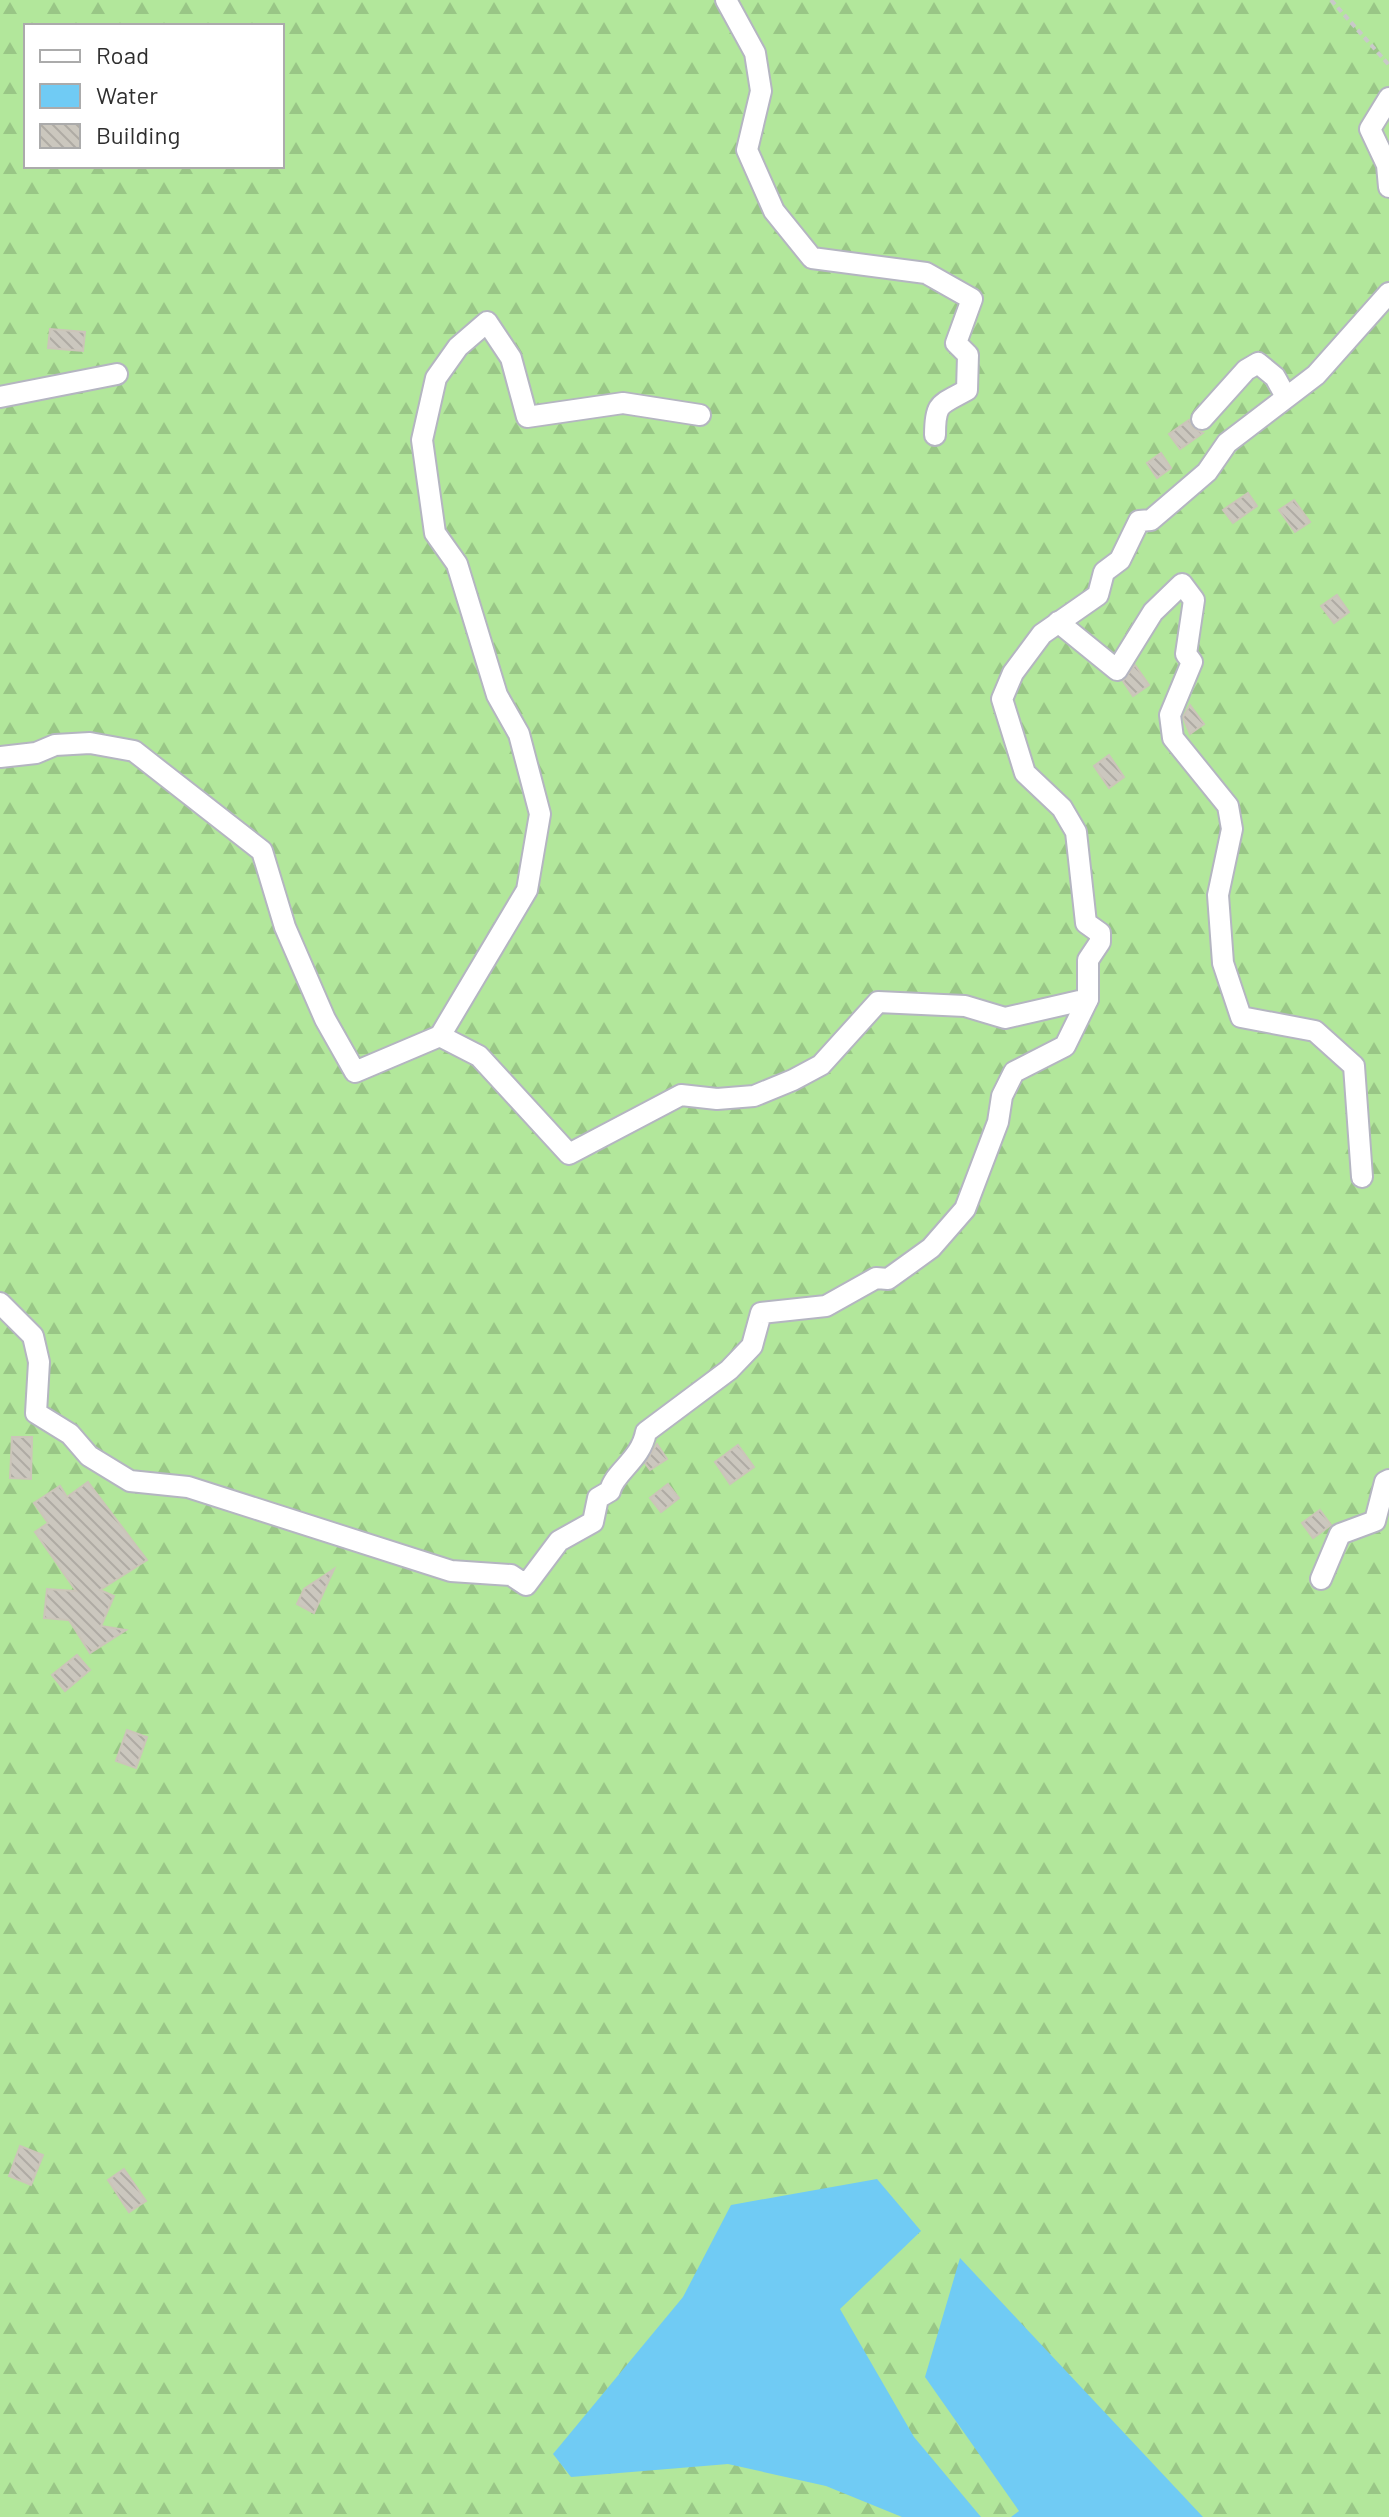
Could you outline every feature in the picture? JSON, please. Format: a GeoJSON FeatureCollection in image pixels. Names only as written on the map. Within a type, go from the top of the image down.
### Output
{"type":"FeatureCollection","features":[{"type":"Feature","properties":{"kind":"street"},"geometry":{"type":"LineString","coordinates":[[726,0],[755,53],[761,91],[747,150],[774,211],[812,258],[926,273],[972,299],[956,343],[968,355],[967,390],[941,403],[935,412],[935,435]]}},
{"type":"Feature","properties":{"kind":"street"},"geometry":{"type":"LineString","coordinates":[[1389,98],[1370,129],[1387,165],[1389,187]]}},
{"type":"Feature","properties":{"kind":"street"},"geometry":{"type":"LineString","coordinates":[[0,1303],[33,1336],[39,1362],[36,1413],[70,1434],[89,1456],[130,1481],[188,1487],[451,1571],[511,1575],[526,1585],[559,1541],[593,1522],[598,1498],[610,1491],[611,1483],[627,1469],[643,1446],[646,1432],[729,1370],[752,1346],[761,1313],[826,1306],[876,1278],[888,1279],[931,1248],[965,1209],[998,1122],[1002,1096],[1014,1072],[1065,1046],[1088,999],[1088,960],[1100,942],[1100,933],[1086,923],[1076,832],[1062,808],[1025,773],[1002,699],[1020,663],[1042,634],[1098,595],[1104,572],[1120,560],[1139,521],[1151,520],[1207,472],[1227,443],[1285,395],[1316,375],[1389,293]]}},
{"type":"Feature","properties":{"kind":"street"},"geometry":{"type":"LineString","coordinates":[[0,757],[36,753],[55,745],[90,743],[134,751],[262,851],[285,927],[325,1019],[355,1072],[440,1036],[527,890],[540,814],[519,734],[497,695],[457,564],[435,533],[422,440],[436,378],[458,347],[487,322],[511,358],[527,417],[623,403],[700,415]]}},
{"type":"Feature","properties":{"kind":"street"},"geometry":{"type":"LineString","coordinates":[[1202,419],[1246,370],[1258,363],[1275,377],[1285,395]]}},
{"type":"Feature","properties":{"kind":"street"},"geometry":{"type":"LineString","coordinates":[[0,397],[117,374]]}},
{"type":"Feature","properties":{"kind":"street"},"geometry":{"type":"LineString","coordinates":[[1058,622],[1117,670],[1153,612],[1182,584],[1194,600],[1186,654],[1192,662],[1170,715],[1173,738],[1228,806],[1232,829],[1218,895],[1223,963],[1241,1017],[1315,1031],[1354,1066],[1362,1177]]}},
{"type":"Feature","properties":{"kind":"street"},"geometry":{"type":"LineString","coordinates":[[440,1036],[479,1056],[569,1154],[681,1095],[717,1099],[754,1096],[793,1080],[821,1065],[878,1002],[965,1006],[1005,1018],[1088,999]]}},
{"type":"Feature","properties":{"kind":"street"},"geometry":{"type":"LineString","coordinates":[[1321,1579],[1340,1534],[1375,1521],[1385,1482],[1389,1480]]}},
{"type":"Feature","properties":{"kind":"path"},"geometry":{"type":"LineString","coordinates":[[1331,0],[1389,65]]}},
{"type":"Feature","properties":{"kind":"green space"},"geometry":{"type":"Polygon","coordinates":[[[0,0],[1389,0],[1389,2517],[0,2517],[0,0]]]}},
{"type":"Feature","properties":{"kind":"water"},"geometry":{"type":"Polygon","coordinates":[[[877,2179],[921,2231],[840,2309],[914,2437],[981,2517],[902,2517],[826,2486],[728,2464],[571,2477],[553,2454],[683,2297],[731,2205],[877,2179]]]}},
{"type":"Feature","properties":{"kind":"water"},"geometry":{"type":"Polygon","coordinates":[[[960,2258],[1203,2517],[1011,2517],[1019,2511],[925,2377],[960,2258]]]}},
{"type":"Feature","properties":{"kind":"building"},"geometry":{"type":"Polygon","coordinates":[[[50,329],[85,332],[83,351],[48,348],[50,329]]]}},
{"type":"Feature","properties":{"kind":"building"},"geometry":{"type":"Polygon","coordinates":[[[1189,420],[1193,428],[1203,433],[1180,449],[1169,434],[1189,420]]]}},
{"type":"Feature","properties":{"kind":"building"},"geometry":{"type":"Polygon","coordinates":[[[1161,453],[1171,468],[1157,478],[1147,463],[1161,453]]]}},
{"type":"Feature","properties":{"kind":"building"},"geometry":{"type":"Polygon","coordinates":[[[1248,493],[1257,506],[1233,523],[1223,510],[1248,493]]]}},
{"type":"Feature","properties":{"kind":"building"},"geometry":{"type":"Polygon","coordinates":[[[1294,500],[1310,522],[1295,532],[1279,510],[1294,500]]]}},
{"type":"Feature","properties":{"kind":"building"},"geometry":{"type":"Polygon","coordinates":[[[1337,595],[1349,612],[1334,623],[1321,606],[1337,595]]]}},
{"type":"Feature","properties":{"kind":"building"},"geometry":{"type":"Polygon","coordinates":[[[1135,665],[1149,685],[1133,696],[1123,681],[1135,665]]]}},
{"type":"Feature","properties":{"kind":"building"},"geometry":{"type":"Polygon","coordinates":[[[1190,705],[1204,724],[1190,734],[1183,717],[1190,705]]]}},
{"type":"Feature","properties":{"kind":"building"},"geometry":{"type":"Polygon","coordinates":[[[1109,755],[1124,777],[1109,788],[1094,766],[1109,755]]]}},
{"type":"Feature","properties":{"kind":"building"},"geometry":{"type":"Polygon","coordinates":[[[12,1437],[32,1437],[31,1479],[10,1478],[12,1437]]]}},
{"type":"Feature","properties":{"kind":"building"},"geometry":{"type":"Polygon","coordinates":[[[657,1444],[667,1459],[650,1470],[645,1463],[657,1444]]]}},
{"type":"Feature","properties":{"kind":"building"},"geometry":{"type":"Polygon","coordinates":[[[738,1445],[754,1467],[730,1484],[715,1462],[738,1445]]]}},
{"type":"Feature","properties":{"kind":"building"},"geometry":{"type":"Polygon","coordinates":[[[88,1482],[147,1560],[100,1590],[114,1596],[101,1626],[126,1630],[90,1653],[69,1620],[44,1618],[47,1589],[76,1591],[35,1532],[48,1523],[34,1503],[60,1486],[67,1497],[88,1482]]]}},
{"type":"Feature","properties":{"kind":"building"},"geometry":{"type":"Polygon","coordinates":[[[668,1484],[679,1498],[661,1512],[650,1498],[668,1484]]]}},
{"type":"Feature","properties":{"kind":"building"},"geometry":{"type":"Polygon","coordinates":[[[1320,1510],[1331,1525],[1313,1538],[1302,1523],[1320,1510]]]}},
{"type":"Feature","properties":{"kind":"building"},"geometry":{"type":"Polygon","coordinates":[[[334,1569],[314,1613],[297,1604],[304,1589],[334,1569]]]}},
{"type":"Feature","properties":{"kind":"building"},"geometry":{"type":"Polygon","coordinates":[[[77,1655],[90,1670],[65,1691],[52,1675],[77,1655]]]}},
{"type":"Feature","properties":{"kind":"building"},"geometry":{"type":"Polygon","coordinates":[[[127,1730],[147,1737],[136,1768],[116,1761],[127,1730]]]}},
{"type":"Feature","properties":{"kind":"building"},"geometry":{"type":"Polygon","coordinates":[[[20,2146],[43,2155],[31,2185],[9,2176],[20,2146]]]}},
{"type":"Feature","properties":{"kind":"building"},"geometry":{"type":"Polygon","coordinates":[[[124,2169],[146,2201],[129,2212],[108,2180],[124,2169]]]}}]}
